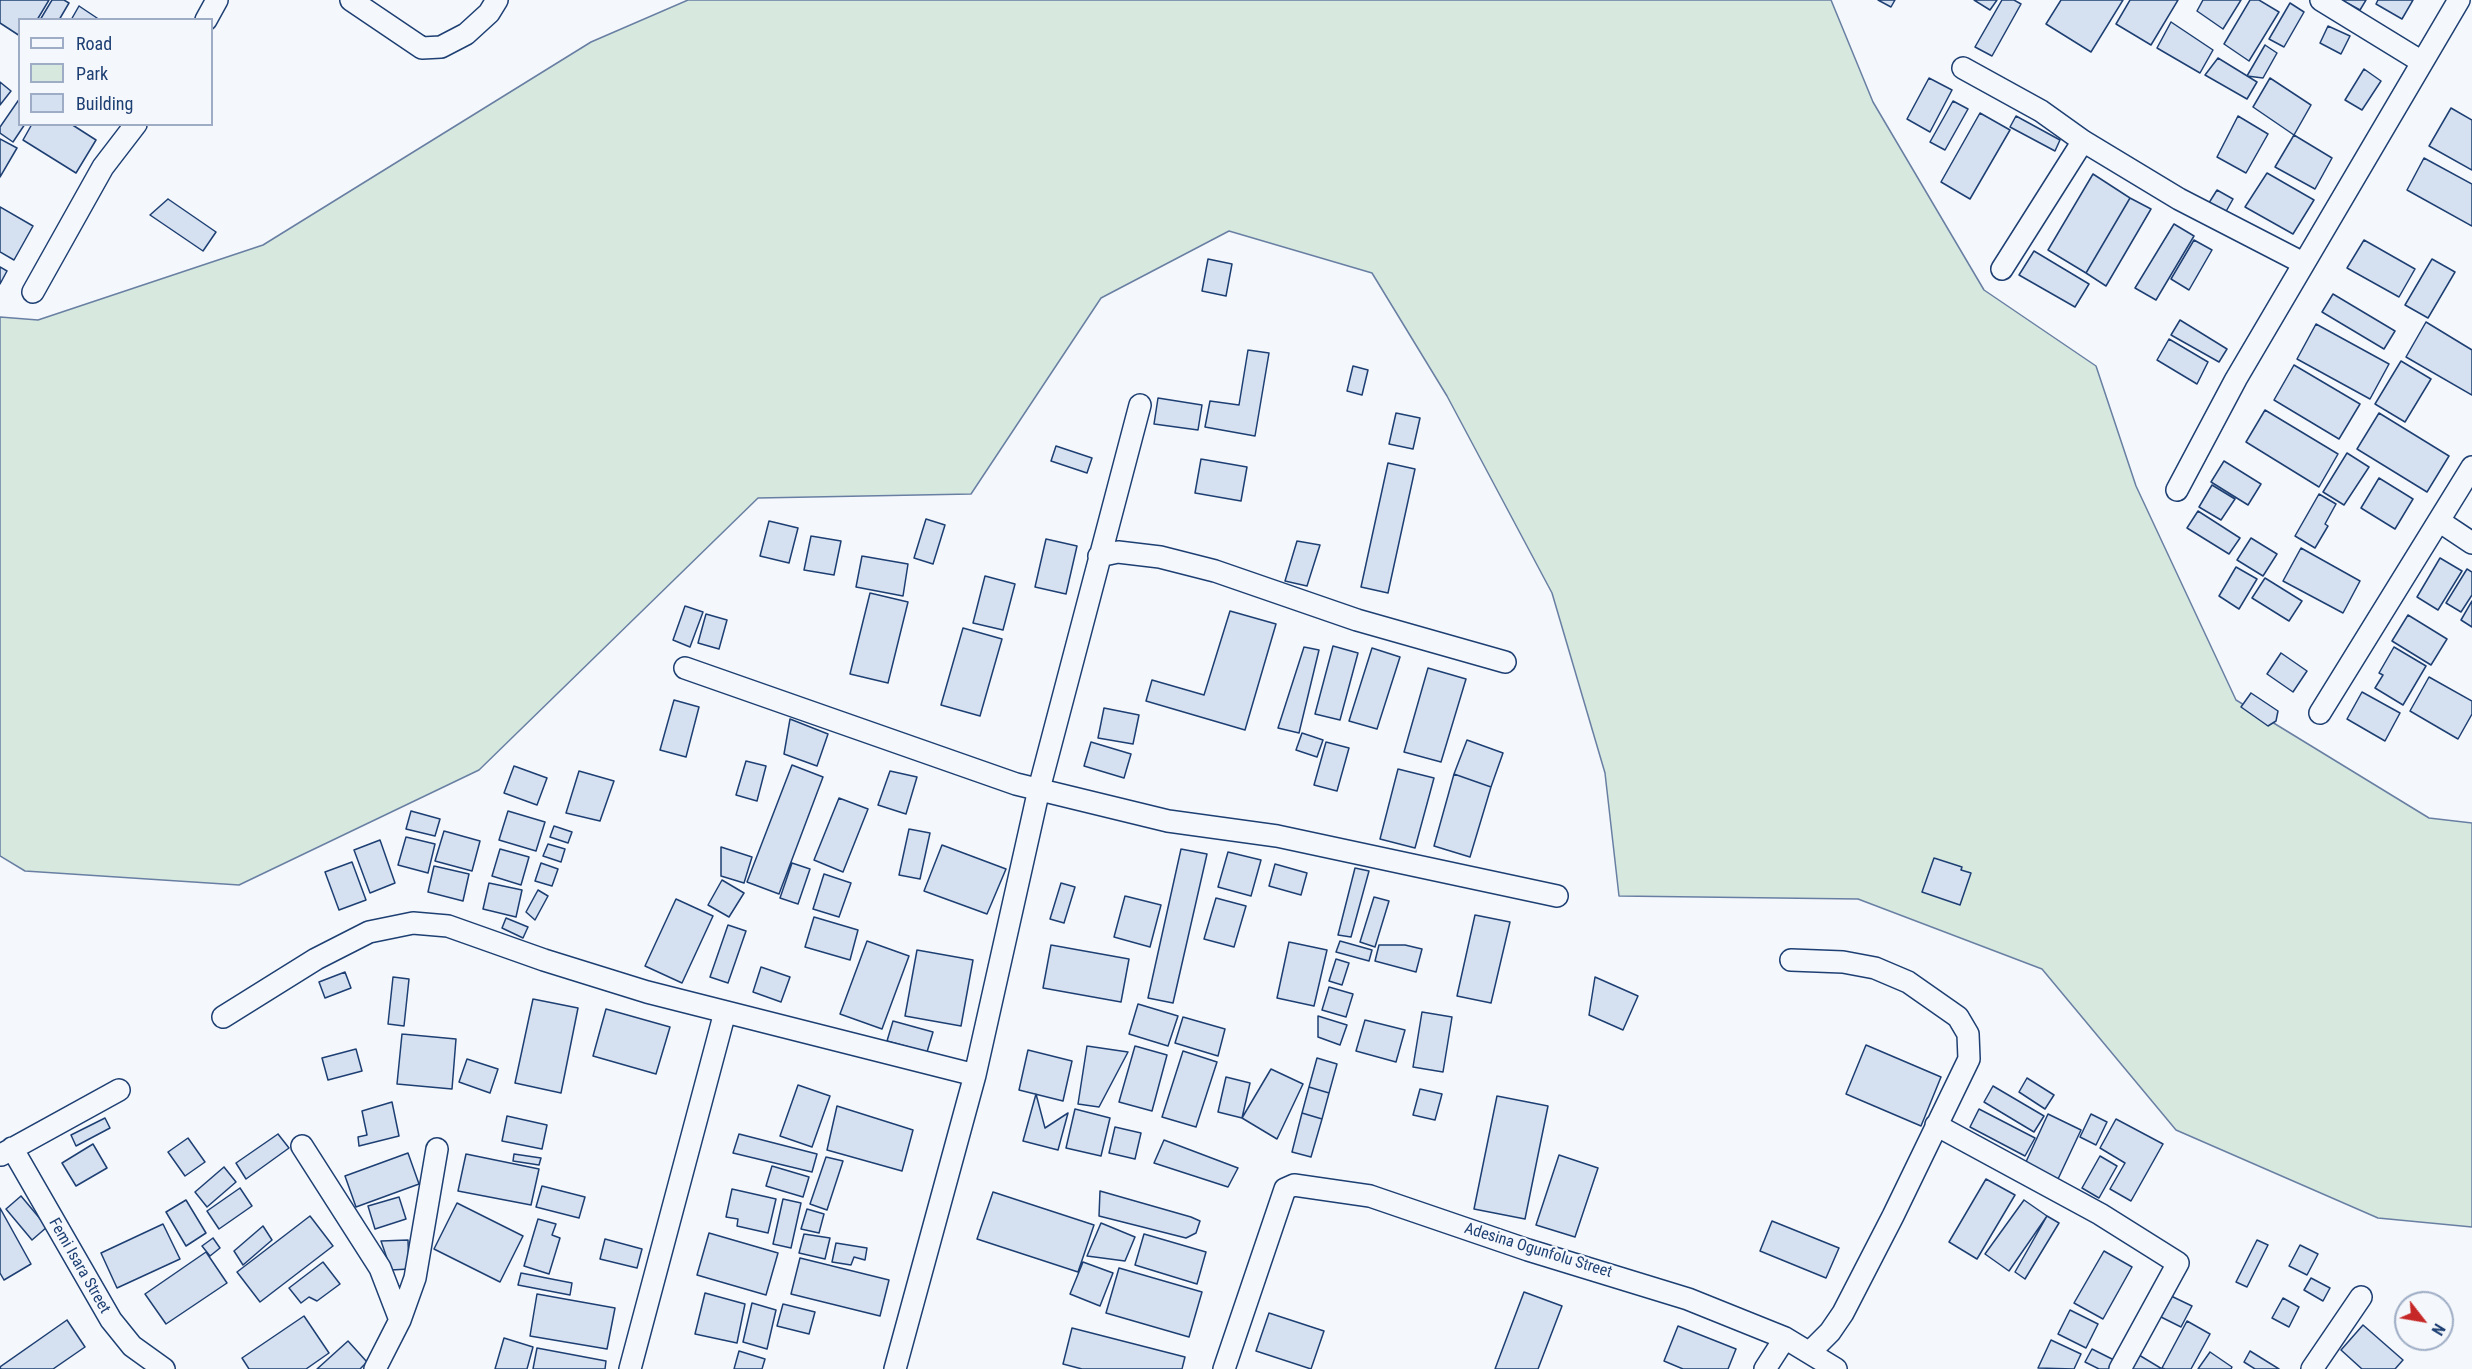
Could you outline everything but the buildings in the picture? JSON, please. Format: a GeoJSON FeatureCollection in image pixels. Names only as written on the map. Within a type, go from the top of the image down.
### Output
{"type":"FeatureCollection","features":[{"type":"Feature","properties":{"kind":"street"},"geometry":{"type":"LineString","coordinates":[[207,18],[218,0]]}},
{"type":"Feature","properties":{"kind":"street"},"geometry":{"type":"LineString","coordinates":[[351,0],[422,48],[441,47],[466,34],[493,6]]}},
{"type":"Feature","properties":{"kind":"street"},"geometry":{"type":"LineString","coordinates":[[2321,0],[2422,62]]}},
{"type":"Feature","properties":{"kind":"street"},"geometry":{"type":"LineString","coordinates":[[2177,490],[2236,379],[2459,0]]}},
{"type":"Feature","properties":{"kind":"street"},"geometry":{"type":"LineString","coordinates":[[1963,68],[2042,111],[2083,141],[2179,199],[2303,263]]}},
{"type":"Feature","properties":{"kind":"street"},"geometry":{"type":"LineString","coordinates":[[33,292],[103,167],[134,126]]}},
{"type":"Feature","properties":{"kind":"street"},"geometry":{"type":"LineString","coordinates":[[2002,269],[2083,141]]}},
{"type":"Feature","properties":{"kind":"street"},"geometry":{"type":"LineString","coordinates":[[895,1369],[975,1075],[1039,789],[1098,556],[1140,405]]}},
{"type":"Feature","properties":{"kind":"street"},"geometry":{"type":"LineString","coordinates":[[2320,713],[2472,466]]}},
{"type":"Feature","properties":{"kind":"street"},"geometry":{"type":"LineString","coordinates":[[2439,521],[2472,543]]}},
{"type":"Feature","properties":{"kind":"street"},"geometry":{"type":"LineString","coordinates":[[1098,556],[1119,552],[1160,557],[1215,571],[1357,620],[1505,662]]}},
{"type":"Feature","properties":{"kind":"street"},"geometry":{"type":"LineString","coordinates":[[685,668],[966,768],[1039,789],[1168,821],[1277,836],[1557,896]]}},
{"type":"Feature","properties":{"kind":"street"},"geometry":{"type":"LineString","coordinates":[[223,1017],[316,959],[358,937],[369,932],[412,923],[448,926],[544,960],[647,992],[975,1075]]}},
{"type":"Feature","properties":{"kind":"street"},"geometry":{"type":"LineString","coordinates":[[1791,960],[1843,962],[1875,968],[1908,982],[1958,1017],[1968,1034],[1969,1059],[1843,1313],[1830,1332],[1810,1352]]}},
{"type":"Feature","properties":{"kind":"street"},"geometry":{"type":"LineString","coordinates":[[630,1369],[725,1012]]}},
{"type":"Feature","properties":{"kind":"street"},"geometry":{"type":"LineString","coordinates":[[6,1152],[119,1090]]}},
{"type":"Feature","properties":{"kind":"street"},"geometry":{"type":"LineString","coordinates":[[1936,1125],[2100,1214],[2178,1263],[2122,1364]]}},
{"type":"Feature","properties":{"kind":"street"},"geometry":{"type":"LineString","coordinates":[[302,1146],[380,1268],[400,1320]]}},
{"type":"Feature","properties":{"kind":"street"},"geometry":{"type":"LineString","coordinates":[[375,1369],[400,1320],[415,1278],[437,1149]]}},
{"type":"Feature","properties":{"kind":"street","name":"Femi Isara Street"},"geometry":{"type":"LineString","coordinates":[[6,1152],[111,1320],[132,1346],[164,1369]]}},
{"type":"Feature","properties":{"kind":"street","name":"Adesina Ogunfolu Street"},"geometry":{"type":"LineString","coordinates":[[1224,1369],[1285,1189],[1294,1185],[1370,1196],[1528,1250],[1688,1299],[1785,1338],[1836,1369]]}},
{"type":"Feature","properties":{"kind":"street"},"geometry":{"type":"LineString","coordinates":[[2312,1369],[2361,1297]]}},
{"type":"Feature","properties":{"kind":"street"},"geometry":{"type":"LineString","coordinates":[[1765,1369],[1785,1338]]}},
{"type":"Feature","properties":{"kind":"green space"},"geometry":{"type":"Polygon","coordinates":[[[688,0],[1831,0],[1873,102],[1984,290],[2096,366],[2136,486],[2236,700],[2429,818],[2472,823],[2472,1227],[2378,1218],[2176,1130],[2042,969],[1858,899],[1619,896],[1605,773],[1552,593],[1447,396],[1372,273],[1229,231],[1101,298],[971,494],[758,498],[479,770],[239,885],[25,871],[0,856],[0,317],[38,320],[263,245],[591,42],[688,0]]]}}]}
